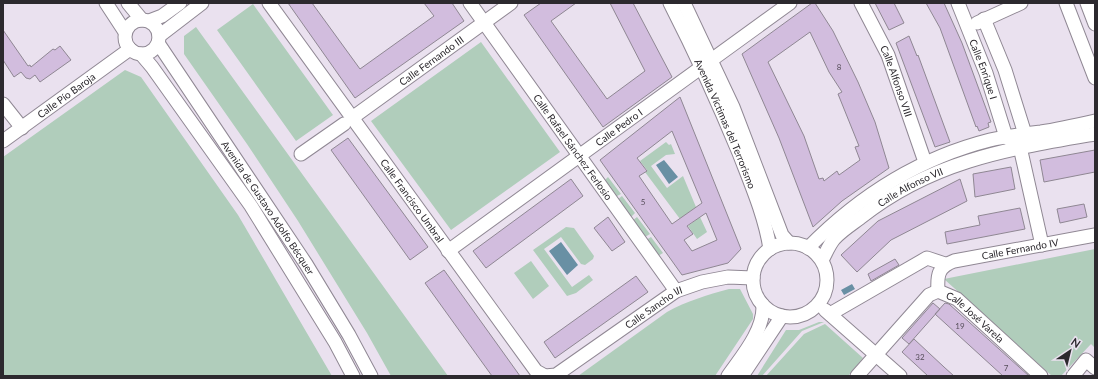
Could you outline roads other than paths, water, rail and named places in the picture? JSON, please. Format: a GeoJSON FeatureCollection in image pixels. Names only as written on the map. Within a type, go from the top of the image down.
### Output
{"type":"FeatureCollection","features":[{"type":"Feature","properties":{"kind":"street"},"geometry":{"type":"LineString","coordinates":[[106,3],[126,32]]}},
{"type":"Feature","properties":{"kind":"street"},"geometry":{"type":"LineString","coordinates":[[128,3],[145,20],[154,25],[159,39]]}},
{"type":"Feature","properties":{"kind":"street"},"geometry":{"type":"LineString","coordinates":[[180,3],[162,16],[132,23],[126,32],[126,43],[135,51],[151,51],[159,39],[202,3]]}},
{"type":"Feature","properties":{"kind":"street","name":"Calle Francisco Umbral"},"geometry":{"type":"LineString","coordinates":[[269,3],[348,121],[448,250],[536,371],[546,376],[556,375],[566,369]]}},
{"type":"Feature","properties":{"kind":"street","name":"Calle Rafael Sánchez Ferlosio"},"geometry":{"type":"LineString","coordinates":[[470,3],[676,291]]}},
{"type":"Feature","properties":{"kind":"street","name":"Calle Fernando III"},"geometry":{"type":"LineString","coordinates":[[301,154],[511,3]]}},
{"type":"Feature","properties":{"kind":"street","name":"Avenida Víctimas del Terrorismo"},"geometry":{"type":"LineString","coordinates":[[670,3],[707,63],[758,168],[782,235],[789,243]]}},
{"type":"Feature","properties":{"kind":"street","name":"Avenida Víctimas del Terrorismo"},"geometry":{"type":"LineString","coordinates":[[684,3],[766,227],[770,249]]}},
{"type":"Feature","properties":{"kind":"street","name":"Calle Pedro I"},"geometry":{"type":"LineString","coordinates":[[448,250],[790,3]]}},
{"type":"Feature","properties":{"kind":"street","name":"Calle Alfonso VIII"},"geometry":{"type":"LineString","coordinates":[[861,3],[888,55],[925,162]]}},
{"type":"Feature","properties":{"kind":"street","name":"Calle Enrique I"},"geometry":{"type":"LineString","coordinates":[[958,3],[986,73],[1006,137]]}},
{"type":"Feature","properties":{"kind":"street"},"geometry":{"type":"LineString","coordinates":[[968,27],[1021,3]]}},
{"type":"Feature","properties":{"kind":"street"},"geometry":{"type":"LineString","coordinates":[[1066,3],[1095,78]]}},
{"type":"Feature","properties":{"kind":"street"},"geometry":{"type":"LineString","coordinates":[[1087,3],[1095,24]]}},
{"type":"Feature","properties":{"kind":"street","name":"Calle Enrique I"},"geometry":{"type":"LineString","coordinates":[[984,19],[1005,70],[1025,134]]}},
{"type":"Feature","properties":{"kind":"street","name":"Avenida de Gustavo Adolfo Bécquer"},"geometry":{"type":"LineString","coordinates":[[159,39],[306,264],[350,335],[371,376]]}},
{"type":"Feature","properties":{"kind":"street","name":"Avenida de Gustavo Adolfo Bécquer"},"geometry":{"type":"LineString","coordinates":[[135,51],[152,67],[251,206],[335,342],[353,376]]}},
{"type":"Feature","properties":{"kind":"street","name":"Calle Pío Baroja"},"geometry":{"type":"LineString","coordinates":[[3,141],[135,51]]}},
{"type":"Feature","properties":{"kind":"street"},"geometry":{"type":"LineString","coordinates":[[3,104],[22,128]]}},
{"type":"Feature","properties":{"kind":"street","name":"Calle Alfonso VII"},"geometry":{"type":"LineString","coordinates":[[808,248],[827,229],[866,197],[905,172],[925,162],[1006,137],[1095,121]]}},
{"type":"Feature","properties":{"kind":"street"},"geometry":{"type":"LineString","coordinates":[[1025,134],[1020,147],[1042,245]]}},
{"type":"Feature","properties":{"kind":"street","name":"Calle Alfonso VII"},"geometry":{"type":"LineString","coordinates":[[822,260],[835,238],[874,207],[908,184],[960,163],[1020,147],[1095,134]]}},
{"type":"Feature","properties":{"kind":"street"},"geometry":{"type":"LineString","coordinates":[[1006,137],[1020,147]]}},
{"type":"Feature","properties":{"kind":"street","name":"Calle Fernando IV"},"geometry":{"type":"LineString","coordinates":[[945,264],[1095,234]]}},
{"type":"Feature","properties":{"kind":"street"},"geometry":{"type":"LineString","coordinates":[[789,243],[808,248],[822,260],[826,271],[828,283],[825,295],[813,310],[800,316],[782,316],[772,312],[763,305],[756,293],[753,278],[756,265],[770,249],[789,243]]}},
{"type":"Feature","properties":{"kind":"street"},"geometry":{"type":"LineString","coordinates":[[830,314],[927,258],[945,264],[937,276],[938,291]]}},
{"type":"Feature","properties":{"kind":"street","name":"Calle Sancho III"},"geometry":{"type":"LineString","coordinates":[[566,369],[676,291],[702,282],[728,276],[744,276],[753,278]]}},
{"type":"Feature","properties":{"kind":"street","name":"Calle José Varela"},"geometry":{"type":"LineString","coordinates":[[857,376],[929,295],[938,291],[957,299],[1041,376]]}},
{"type":"Feature","properties":{"kind":"street"},"geometry":{"type":"LineString","coordinates":[[819,304],[900,376]]}},
{"type":"Feature","properties":{"kind":"street"},"geometry":{"type":"LineString","coordinates":[[728,376],[757,332],[764,316],[763,305]]}},
{"type":"Feature","properties":{"kind":"street"},"geometry":{"type":"LineString","coordinates":[[742,376],[782,316]]}},
{"type":"Feature","properties":{"kind":"street"},"geometry":{"type":"LineString","coordinates":[[1073,376],[1086,360],[1095,368]]}},
{"type":"Feature","properties":{"kind":"water"},"geometry":{"type":"Polygon","coordinates":[[[664,160],[678,177],[669,184],[656,165],[664,160]]]}},
{"type":"Feature","properties":{"kind":"water"},"geometry":{"type":"Polygon","coordinates":[[[561,242],[578,265],[567,275],[549,251],[561,242]]]}},
{"type":"Feature","properties":{"kind":"water"},"geometry":{"type":"Polygon","coordinates":[[[852,284],[855,289],[844,295],[841,290],[852,284]]]}}]}
